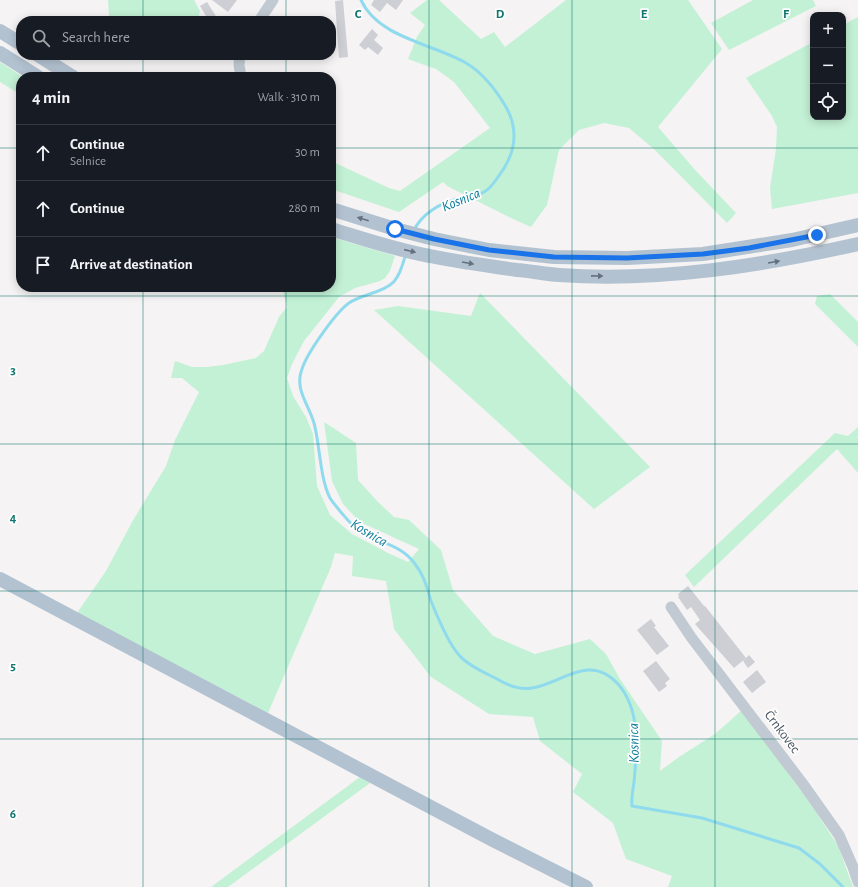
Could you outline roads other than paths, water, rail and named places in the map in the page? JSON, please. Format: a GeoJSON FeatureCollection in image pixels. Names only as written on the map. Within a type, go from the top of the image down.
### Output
{"type":"FeatureCollection","features":[{"type":"Feature","properties":{"kind":"main road"},"geometry":{"type":"LineString","coordinates":[[0,31],[16,41]]}},
{"type":"Feature","properties":{"kind":"main road"},"geometry":{"type":"LineString","coordinates":[[0,52],[30,72]]}},
{"type":"Feature","properties":{"kind":"main road"},"geometry":{"type":"LineString","coordinates":[[46,60],[65,72]]}},
{"type":"Feature","properties":{"kind":"main road"},"geometry":{"type":"LineString","coordinates":[[336,211],[395,229],[434,239],[489,250],[554,257],[634,257],[710,253],[784,242],[858,225]]}},
{"type":"Feature","properties":{"kind":"main road"},"geometry":{"type":"LineString","coordinates":[[837,230],[858,219]]}},
{"type":"Feature","properties":{"kind":"main road"},"geometry":{"type":"LineString","coordinates":[[336,231],[390,247],[429,256],[558,275],[625,276],[697,272],[793,258],[858,244]]}},
{"type":"Feature","properties":{"kind":"main road"},"geometry":{"type":"LineString","coordinates":[[836,249],[858,251]]}},
{"type":"Feature","properties":{"kind":"main road"},"geometry":{"type":"LineString","coordinates":[[0,579],[491,839],[586,887]]}},
{"type":"Feature","properties":{"kind":"street"},"geometry":{"type":"LineString","coordinates":[[262,16],[273,0]]}},
{"type":"Feature","properties":{"kind":"street"},"geometry":{"type":"LineString","coordinates":[[240,60],[240,72]]}},
{"type":"Feature","properties":{"kind":"street","name":"Črnkovec"},"geometry":{"type":"LineString","coordinates":[[671,607],[691,637],[803,784],[839,835],[858,882]]}},
{"type":"Feature","properties":{"kind":"waterway","name":"Kosnica"},"geometry":{"type":"LineString","coordinates":[[361,0],[369,13],[393,32],[453,56],[472,67],[489,82],[506,107],[513,125],[514,143],[512,152],[504,169],[490,188],[478,195],[457,199],[438,206],[427,214],[417,224],[414,230]]}},
{"type":"Feature","properties":{"kind":"waterway","name":"Kosnica"},"geometry":{"type":"LineString","coordinates":[[406,254],[394,282],[384,289],[360,297],[343,308],[316,343],[302,369],[300,376],[301,390],[314,423],[322,472],[331,500],[357,529],[397,548],[410,558],[423,577],[431,601],[451,644],[462,659],[471,665],[505,683],[523,688],[532,688],[543,685],[575,672],[586,670],[596,671],[607,675],[618,684],[631,706],[636,731],[636,757],[632,806],[702,818],[799,848],[820,864],[843,887]]}}]}
